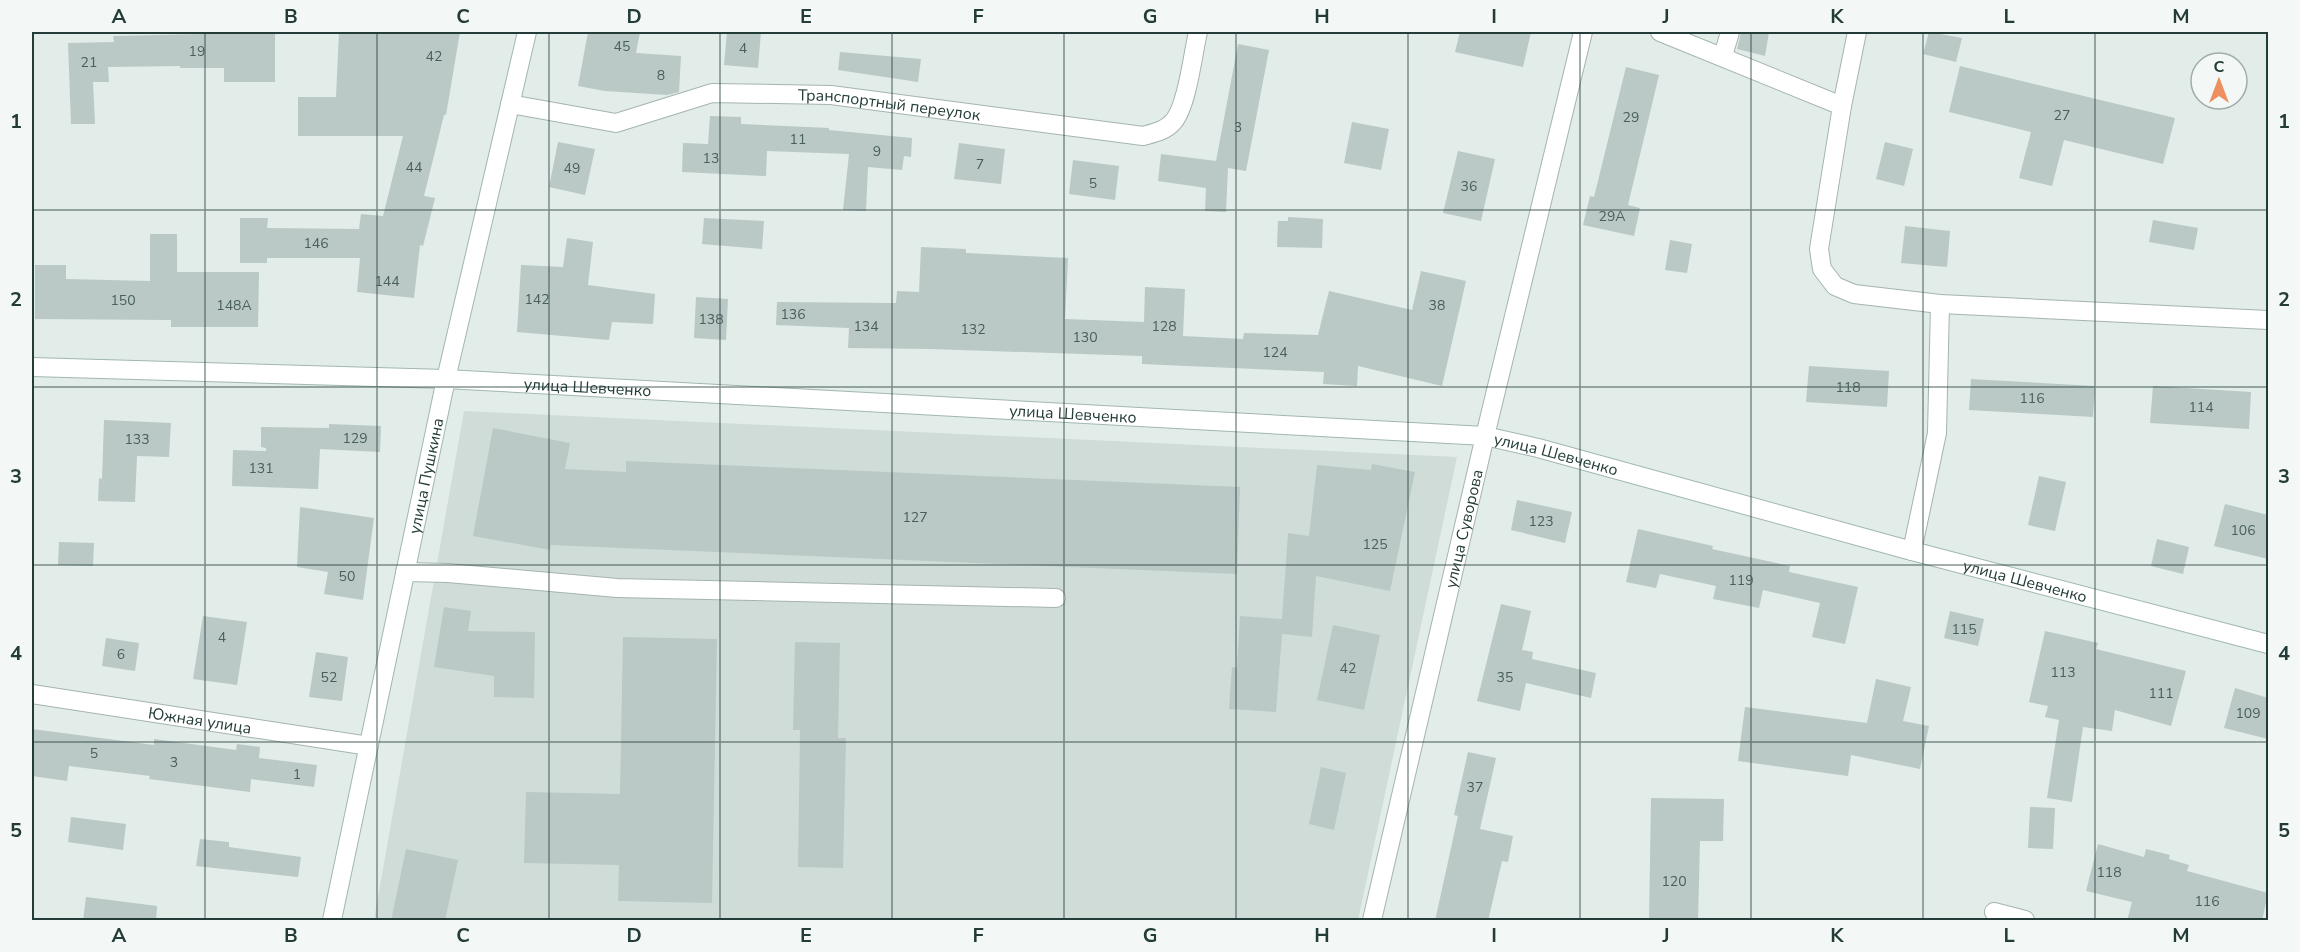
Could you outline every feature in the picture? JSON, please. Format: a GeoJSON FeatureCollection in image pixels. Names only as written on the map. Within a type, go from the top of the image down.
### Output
{"type":"FeatureCollection","features":[{"type":"Feature","properties":{"kind":"street","name":"улица Пушкина"},"geometry":{"type":"LineString","coordinates":[[332,921],[446,379],[526,32]]}},
{"type":"Feature","properties":{"kind":"street","name":"Транспортный переулок"},"geometry":{"type":"LineString","coordinates":[[510,105],[616,123],[712,93],[831,95],[1143,136],[1159,132],[1173,123],[1182,107],[1198,32]]}},
{"type":"Feature","properties":{"kind":"street","name":"улица Суворова"},"geometry":{"type":"LineString","coordinates":[[1372,921],[1582,32]]}},
{"type":"Feature","properties":{"kind":"street"},"geometry":{"type":"LineString","coordinates":[[1660,32],[1842,106]]}},
{"type":"Feature","properties":{"kind":"street"},"geometry":{"type":"LineString","coordinates":[[1723,56],[1730,32]]}},
{"type":"Feature","properties":{"kind":"street"},"geometry":{"type":"LineString","coordinates":[[1857,32],[1842,106],[1819,249],[1822,269],[1835,286],[1854,294],[1940,304],[2268,320]]}},
{"type":"Feature","properties":{"kind":"street"},"geometry":{"type":"LineString","coordinates":[[1912,551],[1937,433],[1940,304]]}},
{"type":"Feature","properties":{"kind":"street","name":"улица Шевченко"},"geometry":{"type":"LineString","coordinates":[[32,366],[446,379],[1485,436],[1538,448],[1912,551],[2268,644]]}},
{"type":"Feature","properties":{"kind":"street"},"geometry":{"type":"LineString","coordinates":[[405,572],[448,573],[617,588],[1056,598]]}},
{"type":"Feature","properties":{"kind":"street","name":"Южная улица"},"geometry":{"type":"LineString","coordinates":[[32,694],[369,746]]}},
{"type":"Feature","properties":{"kind":"street"},"geometry":{"type":"LineString","coordinates":[[1994,912],[2025,921]]}},
{"type":"Feature","properties":{"kind":"shaded area"},"geometry":{"type":"Polygon","coordinates":[[[464,411],[1457,457],[1358,920],[374,920],[464,411]]]}},
{"type":"Feature","properties":{"kind":"building"},"geometry":{"type":"Polygon","coordinates":[[[275,32],[275,82],[224,82],[224,68],[108,67],[109,82],[93,82],[95,124],[71,124],[68,43],[114,42],[113,36],[275,32]]]}},
{"type":"Feature","properties":{"kind":"building"},"geometry":{"type":"Polygon","coordinates":[[[339,32],[460,32],[446,115],[444,115],[424,196],[435,198],[423,246],[420,245],[414,298],[357,292],[360,258],[267,258],[267,263],[240,263],[240,218],[268,218],[267,228],[359,229],[361,214],[383,216],[403,136],[298,136],[298,97],[336,97],[339,32]]]}},
{"type":"Feature","properties":{"kind":"building"},"geometry":{"type":"Polygon","coordinates":[[[588,32],[640,32],[636,53],[681,56],[679,92],[667,95],[605,91],[578,86],[588,32]]]}},
{"type":"Feature","properties":{"kind":"building"},"geometry":{"type":"Polygon","coordinates":[[[727,32],[761,32],[758,68],[724,65],[727,32]]]}},
{"type":"Feature","properties":{"kind":"building"},"geometry":{"type":"Polygon","coordinates":[[[1460,32],[1531,32],[1523,67],[1455,52],[1460,32]]]}},
{"type":"Feature","properties":{"kind":"building"},"geometry":{"type":"Polygon","coordinates":[[[1741,32],[1769,32],[1765,56],[1737,49],[1741,32]]]}},
{"type":"Feature","properties":{"kind":"building"},"geometry":{"type":"Polygon","coordinates":[[[1929,32],[1962,38],[1956,62],[1923,54],[1929,32]]]}},
{"type":"Feature","properties":{"kind":"building"},"geometry":{"type":"Polygon","coordinates":[[[1238,44],[1269,50],[1246,171],[1228,168],[1226,212],[1205,211],[1206,188],[1158,181],[1161,154],[1216,161],[1238,44]]]}},
{"type":"Feature","properties":{"kind":"building"},"geometry":{"type":"Polygon","coordinates":[[[840,52],[921,59],[918,82],[838,70],[840,52]]]}},
{"type":"Feature","properties":{"kind":"building"},"geometry":{"type":"Polygon","coordinates":[[[1960,66],[2175,118],[2163,164],[2064,140],[2052,186],[2019,178],[2031,132],[1949,112],[1960,66]]]}},
{"type":"Feature","properties":{"kind":"building"},"geometry":{"type":"Polygon","coordinates":[[[1626,67],[1659,75],[1628,205],[1640,208],[1634,236],[1583,225],[1590,196],[1594,197],[1626,67]]]}},
{"type":"Feature","properties":{"kind":"building"},"geometry":{"type":"Polygon","coordinates":[[[710,116],[741,117],[741,124],[829,128],[829,130],[912,138],[911,157],[904,156],[902,170],[868,167],[866,211],[843,210],[849,154],[767,151],[766,176],[682,172],[683,143],[708,144],[710,116]]]}},
{"type":"Feature","properties":{"kind":"building"},"geometry":{"type":"Polygon","coordinates":[[[1352,122],[1389,129],[1381,170],[1344,163],[1352,122]]]}},
{"type":"Feature","properties":{"kind":"building"},"geometry":{"type":"Polygon","coordinates":[[[558,142],[595,149],[585,195],[549,187],[558,142]]]}},
{"type":"Feature","properties":{"kind":"building"},"geometry":{"type":"Polygon","coordinates":[[[1885,142],[1913,149],[1904,186],[1876,179],[1885,142]]]}},
{"type":"Feature","properties":{"kind":"building"},"geometry":{"type":"Polygon","coordinates":[[[959,143],[1005,149],[1001,184],[954,179],[959,143]]]}},
{"type":"Feature","properties":{"kind":"building"},"geometry":{"type":"Polygon","coordinates":[[[1458,151],[1495,159],[1481,221],[1443,213],[1458,151]]]}},
{"type":"Feature","properties":{"kind":"building"},"geometry":{"type":"Polygon","coordinates":[[[1073,160],[1119,166],[1115,200],[1069,194],[1073,160]]]}},
{"type":"Feature","properties":{"kind":"building"},"geometry":{"type":"Polygon","coordinates":[[[1288,217],[1323,219],[1322,248],[1277,247],[1278,221],[1288,221],[1288,217]]]}},
{"type":"Feature","properties":{"kind":"building"},"geometry":{"type":"Polygon","coordinates":[[[704,218],[764,221],[762,249],[702,244],[704,218]]]}},
{"type":"Feature","properties":{"kind":"building"},"geometry":{"type":"Polygon","coordinates":[[[2153,220],[2198,228],[2194,250],[2149,242],[2153,220]]]}},
{"type":"Feature","properties":{"kind":"building"},"geometry":{"type":"Polygon","coordinates":[[[1905,226],[1950,231],[1947,267],[1901,263],[1905,226]]]}},
{"type":"Feature","properties":{"kind":"building"},"geometry":{"type":"Polygon","coordinates":[[[150,234],[177,234],[177,272],[259,272],[258,327],[171,327],[171,320],[35,319],[35,265],[66,265],[66,279],[150,281],[150,234]]]}},
{"type":"Feature","properties":{"kind":"building"},"geometry":{"type":"Polygon","coordinates":[[[567,238],[593,242],[588,285],[655,294],[653,324],[612,322],[609,340],[517,332],[521,265],[563,267],[567,238]]]}},
{"type":"Feature","properties":{"kind":"building"},"geometry":{"type":"Polygon","coordinates":[[[1670,240],[1692,244],[1687,273],[1665,270],[1670,240]]]}},
{"type":"Feature","properties":{"kind":"building"},"geometry":{"type":"Polygon","coordinates":[[[921,247],[966,249],[966,253],[1068,258],[1065,319],[1144,322],[1145,287],[1185,289],[1183,336],[1243,339],[1244,333],[1318,335],[1329,291],[1412,310],[1421,271],[1466,281],[1442,386],[1358,366],[1357,386],[1323,384],[1324,372],[1142,364],[1142,356],[848,348],[849,328],[776,325],[777,302],[896,303],[897,291],[919,292],[921,247]]]}},
{"type":"Feature","properties":{"kind":"building"},"geometry":{"type":"Polygon","coordinates":[[[696,297],[728,299],[726,340],[694,338],[696,297]]]}},
{"type":"Feature","properties":{"kind":"building"},"geometry":{"type":"Polygon","coordinates":[[[1809,366],[1889,371],[1887,407],[1806,402],[1809,366]]]}},
{"type":"Feature","properties":{"kind":"building"},"geometry":{"type":"Polygon","coordinates":[[[1971,379],[2095,386],[2093,417],[1969,410],[1971,379]]]}},
{"type":"Feature","properties":{"kind":"building"},"geometry":{"type":"Polygon","coordinates":[[[2153,386],[2251,392],[2249,429],[2150,423],[2153,386]]]}},
{"type":"Feature","properties":{"kind":"building"},"geometry":{"type":"Polygon","coordinates":[[[104,420],[171,423],[169,457],[137,456],[135,502],[98,501],[99,478],[102,479],[104,420]]]}},
{"type":"Feature","properties":{"kind":"building"},"geometry":{"type":"Polygon","coordinates":[[[329,424],[381,426],[380,452],[320,449],[318,489],[232,486],[233,450],[266,451],[266,448],[261,447],[261,427],[329,428],[329,424]]]}},
{"type":"Feature","properties":{"kind":"building"},"geometry":{"type":"Polygon","coordinates":[[[493,428],[570,443],[565,469],[626,472],[626,461],[1240,487],[1237,574],[551,545],[550,550],[473,536],[493,428]]]}},
{"type":"Feature","properties":{"kind":"building"},"geometry":{"type":"Polygon","coordinates":[[[1372,464],[1415,472],[1390,591],[1316,576],[1312,637],[1282,634],[1276,712],[1229,709],[1232,667],[1237,668],[1240,616],[1282,619],[1288,533],[1309,536],[1317,465],[1371,470],[1372,464]]]}},
{"type":"Feature","properties":{"kind":"building"},"geometry":{"type":"Polygon","coordinates":[[[2039,476],[2066,482],[2055,531],[2028,525],[2039,476]]]}},
{"type":"Feature","properties":{"kind":"building"},"geometry":{"type":"Polygon","coordinates":[[[1517,500],[1572,512],[1565,543],[1511,530],[1517,500]]]}},
{"type":"Feature","properties":{"kind":"building"},"geometry":{"type":"Polygon","coordinates":[[[2225,504],[2268,515],[2268,559],[2214,546],[2225,504]]]}},
{"type":"Feature","properties":{"kind":"building"},"geometry":{"type":"Polygon","coordinates":[[[300,507],[374,518],[363,600],[324,594],[328,572],[297,567],[300,507]]]}},
{"type":"Feature","properties":{"kind":"building"},"geometry":{"type":"Polygon","coordinates":[[[1638,529],[1713,546],[1712,549],[1790,566],[1789,572],[1858,587],[1845,644],[1812,637],[1820,603],[1763,590],[1759,608],[1713,599],[1716,586],[1660,574],[1656,588],[1626,582],[1638,529]]]}},
{"type":"Feature","properties":{"kind":"building"},"geometry":{"type":"Polygon","coordinates":[[[2157,539],[2189,547],[2183,574],[2151,566],[2157,539]]]}},
{"type":"Feature","properties":{"kind":"building"},"geometry":{"type":"Polygon","coordinates":[[[59,542],[94,543],[93,566],[58,565],[59,542]]]}},
{"type":"Feature","properties":{"kind":"building"},"geometry":{"type":"Polygon","coordinates":[[[1501,604],[1531,611],[1522,650],[1533,652],[1532,659],[1596,673],[1591,698],[1526,683],[1520,711],[1477,701],[1501,604]]]}},
{"type":"Feature","properties":{"kind":"building"},"geometry":{"type":"Polygon","coordinates":[[[444,607],[471,611],[468,631],[535,632],[534,698],[494,697],[494,676],[434,667],[444,607]]]}},
{"type":"Feature","properties":{"kind":"building"},"geometry":{"type":"Polygon","coordinates":[[[1950,611],[1984,619],[1978,646],[1944,638],[1950,611]]]}},
{"type":"Feature","properties":{"kind":"building"},"geometry":{"type":"Polygon","coordinates":[[[203,616],[247,622],[237,685],[193,679],[203,616]]]}},
{"type":"Feature","properties":{"kind":"building"},"geometry":{"type":"Polygon","coordinates":[[[1333,625],[1380,635],[1364,710],[1317,700],[1333,625]]]}},
{"type":"Feature","properties":{"kind":"building"},"geometry":{"type":"Polygon","coordinates":[[[2045,631],[2098,643],[2096,649],[2186,671],[2171,726],[2115,710],[2112,731],[2083,727],[2072,802],[2047,798],[2059,720],[2045,717],[2048,706],[2029,702],[2045,631]]]}},
{"type":"Feature","properties":{"kind":"building"},"geometry":{"type":"Polygon","coordinates":[[[623,637],[717,639],[712,903],[618,901],[619,865],[524,863],[526,792],[620,794],[623,637]]]}},
{"type":"Feature","properties":{"kind":"building"},"geometry":{"type":"Polygon","coordinates":[[[106,638],[139,643],[135,671],[102,666],[106,638]]]}},
{"type":"Feature","properties":{"kind":"building"},"geometry":{"type":"Polygon","coordinates":[[[795,642],[840,643],[838,738],[846,738],[843,868],[798,867],[800,730],[793,730],[795,642]]]}},
{"type":"Feature","properties":{"kind":"building"},"geometry":{"type":"Polygon","coordinates":[[[316,652],[348,657],[342,701],[309,697],[316,652]]]}},
{"type":"Feature","properties":{"kind":"building"},"geometry":{"type":"Polygon","coordinates":[[[1876,679],[1911,687],[1903,721],[1929,726],[1920,769],[1851,755],[1848,776],[1738,761],[1745,707],[1867,723],[1876,679]]]}},
{"type":"Feature","properties":{"kind":"building"},"geometry":{"type":"Polygon","coordinates":[[[2235,688],[2268,698],[2268,739],[2224,728],[2235,688]]]}},
{"type":"Feature","properties":{"kind":"building"},"geometry":{"type":"Polygon","coordinates":[[[32,729],[154,745],[154,739],[236,750],[237,744],[260,747],[259,758],[317,765],[314,787],[251,779],[250,792],[69,766],[67,781],[32,776],[32,729]]]}},
{"type":"Feature","properties":{"kind":"building"},"geometry":{"type":"Polygon","coordinates":[[[1468,752],[1496,758],[1480,829],[1513,836],[1508,862],[1502,861],[1488,921],[1435,921],[1458,816],[1454,815],[1468,752]]]}},
{"type":"Feature","properties":{"kind":"building"},"geometry":{"type":"Polygon","coordinates":[[[1321,767],[1346,773],[1334,830],[1309,824],[1321,767]]]}},
{"type":"Feature","properties":{"kind":"building"},"geometry":{"type":"Polygon","coordinates":[[[1651,798],[1724,799],[1723,841],[1700,841],[1698,921],[1649,921],[1651,798]]]}},
{"type":"Feature","properties":{"kind":"building"},"geometry":{"type":"Polygon","coordinates":[[[2030,807],[2055,808],[2053,849],[2028,848],[2030,807]]]}},
{"type":"Feature","properties":{"kind":"building"},"geometry":{"type":"Polygon","coordinates":[[[71,817],[126,824],[123,850],[68,842],[71,817]]]}},
{"type":"Feature","properties":{"kind":"building"},"geometry":{"type":"Polygon","coordinates":[[[200,839],[229,842],[229,847],[301,857],[298,877],[196,866],[200,839]]]}},
{"type":"Feature","properties":{"kind":"building"},"geometry":{"type":"Polygon","coordinates":[[[2098,844],[2144,857],[2146,849],[2170,855],[2169,859],[2189,865],[2187,871],[2268,893],[2262,921],[2127,921],[2132,902],[2086,891],[2098,844]]]}},
{"type":"Feature","properties":{"kind":"building"},"geometry":{"type":"Polygon","coordinates":[[[406,849],[458,860],[445,921],[391,921],[406,849]]]}},
{"type":"Feature","properties":{"kind":"building"},"geometry":{"type":"Polygon","coordinates":[[[86,897],[157,906],[156,921],[83,921],[86,897]]]}}]}
